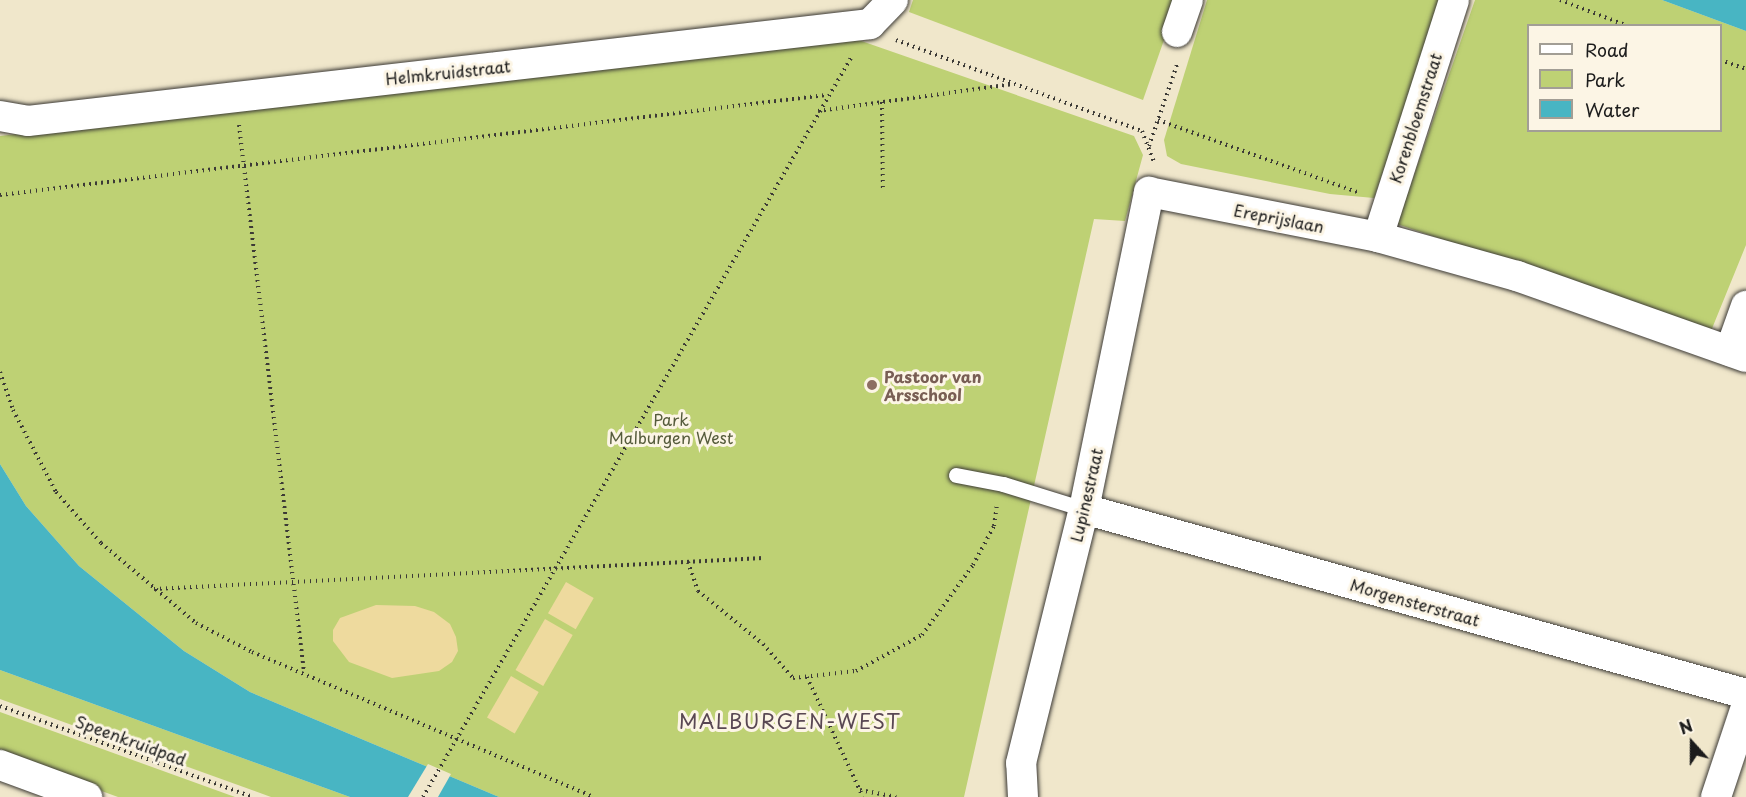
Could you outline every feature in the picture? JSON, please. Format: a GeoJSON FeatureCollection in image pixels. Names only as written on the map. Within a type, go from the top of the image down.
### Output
{"type":"FeatureCollection","features":[{"type":"Feature","properties":{"kind":"street"},"geometry":{"type":"LineString","coordinates":[[1177,32],[1188,0]]}},
{"type":"Feature","properties":{"kind":"street","name":"Korenbloemstraat"},"geometry":{"type":"LineString","coordinates":[[1378,237],[1387,202],[1454,0]]}},
{"type":"Feature","properties":{"kind":"street","name":"Helmkruidstraat"},"geometry":{"type":"LineString","coordinates":[[0,116],[28,121],[885,10]]}},
{"type":"Feature","properties":{"kind":"street","name":"Ereprijslaan"},"geometry":{"type":"LineString","coordinates":[[1149,192],[1378,237],[1517,276],[1738,354]]}},
{"type":"Feature","properties":{"kind":"street","name":"Lupinestraat"},"geometry":{"type":"LineString","coordinates":[[1023,797],[1021,764],[1084,509],[1149,192]]}},
{"type":"Feature","properties":{"kind":"street"},"geometry":{"type":"LineString","coordinates":[[1738,354],[1746,306]]}},
{"type":"Feature","properties":{"kind":"street","name":"Morgensterstraat"},"geometry":{"type":"LineString","coordinates":[[1084,509],[1746,694]]}},
{"type":"Feature","properties":{"kind":"street"},"geometry":{"type":"LineString","coordinates":[[1716,797],[1746,707]]}},
{"type":"Feature","properties":{"kind":"street"},"geometry":{"type":"LineString","coordinates":[[0,765],[87,797]]}},
{"type":"Feature","properties":{"kind":"lane"},"geometry":{"type":"LineString","coordinates":[[957,475],[1003,484],[1084,509]]}},
{"type":"Feature","properties":{"kind":"path"},"geometry":{"type":"LineString","coordinates":[[1560,0],[1623,24]]}},
{"type":"Feature","properties":{"kind":"path"},"geometry":{"type":"LineString","coordinates":[[885,10],[895,39],[1142,131],[1154,158],[1149,192]]}},
{"type":"Feature","properties":{"kind":"path"},"geometry":{"type":"LineString","coordinates":[[423,797],[827,95],[885,10]]}},
{"type":"Feature","properties":{"kind":"path"},"geometry":{"type":"LineString","coordinates":[[1149,147],[1184,42],[1177,32]]}},
{"type":"Feature","properties":{"kind":"path"},"geometry":{"type":"LineString","coordinates":[[1722,61],[1746,69]]}},
{"type":"Feature","properties":{"kind":"path"},"geometry":{"type":"LineString","coordinates":[[818,111],[1015,84]]}},
{"type":"Feature","properties":{"kind":"path"},"geometry":{"type":"LineString","coordinates":[[236,95],[304,672]]}},
{"type":"Feature","properties":{"kind":"path"},"geometry":{"type":"LineString","coordinates":[[0,195],[827,95]]}},
{"type":"Feature","properties":{"kind":"path"},"geometry":{"type":"LineString","coordinates":[[882,102],[884,191]]}},
{"type":"Feature","properties":{"kind":"path"},"geometry":{"type":"LineString","coordinates":[[1158,120],[1387,202]]}},
{"type":"Feature","properties":{"kind":"path"},"geometry":{"type":"LineString","coordinates":[[0,372],[13,410],[56,492],[101,543],[196,623],[594,797]]}},
{"type":"Feature","properties":{"kind":"path"},"geometry":{"type":"LineString","coordinates":[[688,562],[698,591],[763,644],[793,678],[856,671],[922,635],[973,565],[994,526],[1003,484]]}},
{"type":"Feature","properties":{"kind":"path"},"geometry":{"type":"LineString","coordinates":[[154,589],[764,558]]}},
{"type":"Feature","properties":{"kind":"path"},"geometry":{"type":"LineString","coordinates":[[807,677],[863,797]]}},
{"type":"Feature","properties":{"kind":"path","name":"Speenkruidpad"},"geometry":{"type":"LineString","coordinates":[[0,706],[253,797]]}},
{"type":"Feature","properties":{"kind":"path"},"geometry":{"type":"LineString","coordinates":[[859,790],[896,797]]}},
{"type":"Feature","properties":{"kind":"green space"},"geometry":{"type":"Polygon","coordinates":[[[913,0],[1178,0],[1143,100],[909,12],[913,0]]]}},
{"type":"Feature","properties":{"kind":"green space"},"geometry":{"type":"Polygon","coordinates":[[[1207,0],[1442,0],[1374,198],[1330,194],[1181,164],[1167,156],[1164,140],[1207,0]]]}},
{"type":"Feature","properties":{"kind":"green space"},"geometry":{"type":"Polygon","coordinates":[[[1475,0],[1662,0],[1746,31],[1746,245],[1711,331],[1397,224],[1475,0]]]}},
{"type":"Feature","properties":{"kind":"green space","name":"Park Malburgen West"},"geometry":{"type":"Polygon","coordinates":[[[847,36],[1134,136],[1143,155],[1125,221],[1094,219],[964,797],[499,797],[250,692],[184,651],[79,566],[26,506],[0,464],[0,136],[847,36]]]}},
{"type":"Feature","properties":{"kind":"green space"},"geometry":{"type":"Polygon","coordinates":[[[0,670],[350,797],[271,797],[0,699],[0,670]]]}},
{"type":"Feature","properties":{"kind":"green space"},"geometry":{"type":"Polygon","coordinates":[[[0,712],[235,797],[118,797],[0,754],[0,712]]]}},
{"type":"Feature","properties":{"kind":"sand"},"geometry":{"type":"Polygon","coordinates":[[[566,582],[594,598],[576,629],[548,613],[566,582]]]}},
{"type":"Feature","properties":{"kind":"sand"},"geometry":{"type":"Polygon","coordinates":[[[376,605],[415,606],[434,612],[450,624],[456,637],[458,651],[452,662],[439,671],[392,678],[349,662],[333,641],[333,630],[340,618],[376,605]]]}},
{"type":"Feature","properties":{"kind":"sand"},"geometry":{"type":"Polygon","coordinates":[[[545,619],[573,635],[543,686],[516,670],[545,619]]]}},
{"type":"Feature","properties":{"kind":"sand"},"geometry":{"type":"Polygon","coordinates":[[[511,676],[539,692],[515,734],[487,718],[511,676]]]}},
{"type":"Feature","properties":{"kind":"water"},"geometry":{"type":"Polygon","coordinates":[[[1662,0],[1746,0],[1746,31],[1662,0]]]}},
{"type":"Feature","properties":{"kind":"water"},"geometry":{"type":"Polygon","coordinates":[[[0,464],[26,506],[79,566],[184,651],[250,692],[499,797],[350,797],[0,670],[0,464]]]}},
{"type":"Feature","properties":{"kind":"pier"},"geometry":{"type":"Polygon","coordinates":[[[428,764],[451,774],[438,797],[408,797],[428,764]]]}},
{"type":"Feature","properties":{"kind":"place","name":"Pastoor van Arsschool"},"geometry":{"type":"Point","coordinates":[872,385]}},
{"type":"Feature","properties":{"kind":"district","name":"MALBURGEN-WEST"},"geometry":{"type":"Point","coordinates":[790,721]}}]}
